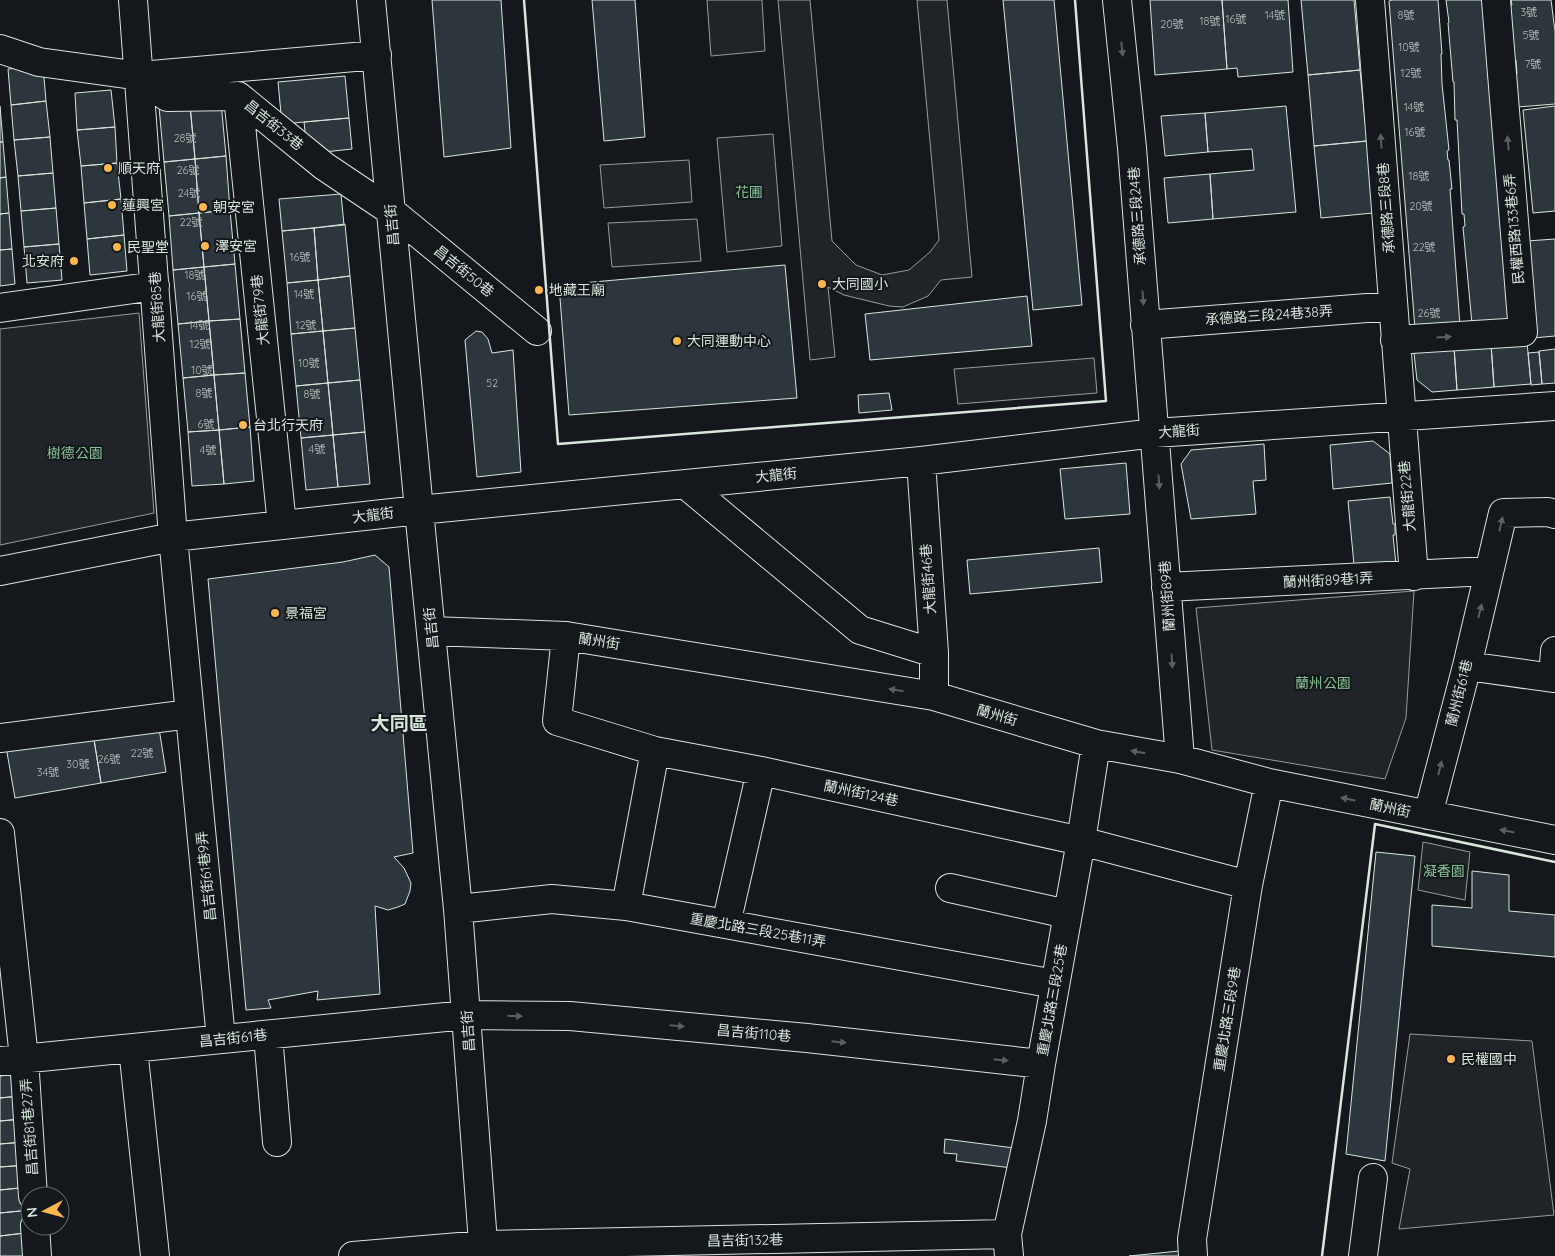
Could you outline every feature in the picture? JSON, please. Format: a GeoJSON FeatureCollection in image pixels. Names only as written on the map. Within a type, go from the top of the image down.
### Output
{"type":"FeatureCollection","features":[{"type":"Feature","properties":{"kind":"street","name":"大龍街85巷"},"geometry":{"type":"LineString","coordinates":[[133,0],[156,286],[173,537]]}},
{"type":"Feature","properties":{"kind":"street","name":"昌吉街"},"geometry":{"type":"LineString","coordinates":[[371,0],[458,909],[484,1251]]}},
{"type":"Feature","properties":{"kind":"street","name":"承德路三段24巷"},"geometry":{"type":"LineString","coordinates":[[1117,0],[1132,148],[1155,433]]}},
{"type":"Feature","properties":{"kind":"street","name":"承德路三段8巷"},"geometry":{"type":"LineString","coordinates":[[1370,0],[1401,416]]}},
{"type":"Feature","properties":{"kind":"street","name":"民權西路133巷6弄"},"geometry":{"type":"LineString","coordinates":[[1395,340],[1523,332],[1496,0]]}},
{"type":"Feature","properties":{"kind":"street","name":"昌吉街33巷"},"geometry":{"type":"LineString","coordinates":[[0,49],[39,62],[140,76],[167,97],[238,96],[324,166],[391,211]]}},
{"type":"Feature","properties":{"kind":"street"},"geometry":{"type":"LineString","coordinates":[[140,76],[376,56]]}},
{"type":"Feature","properties":{"kind":"street","name":"大龍街79巷"},"geometry":{"type":"LineString","coordinates":[[238,96],[282,525]]}},
{"type":"Feature","properties":{"kind":"street","name":"昌吉街50巷"},"geometry":{"type":"LineString","coordinates":[[391,211],[537,331]]}},
{"type":"Feature","properties":{"kind":"street"},"geometry":{"type":"LineString","coordinates":[[0,308],[156,286]]}},
{"type":"Feature","properties":{"kind":"street","name":"承德路三段24巷38弄"},"geometry":{"type":"LineString","coordinates":[[1145,325],[1393,306]]}},
{"type":"Feature","properties":{"kind":"street","name":"大龍街"},"geometry":{"type":"LineString","coordinates":[[0,571],[173,537],[419,510],[921,461],[1155,433],[1555,406]]}},
{"type":"Feature","properties":{"kind":"street","name":"大龍街22巷"},"geometry":{"type":"LineString","coordinates":[[1401,416],[1414,576]]}},
{"type":"Feature","properties":{"kind":"street","name":"蘭州街89巷"},"geometry":{"type":"LineString","coordinates":[[1155,433],[1180,759]]}},
{"type":"Feature","properties":{"kind":"street","name":"大龍街46巷"},"geometry":{"type":"LineString","coordinates":[[921,461],[934,653],[934,696]]}},
{"type":"Feature","properties":{"kind":"street"},"geometry":{"type":"LineString","coordinates":[[685,484],[860,630],[934,653]]}},
{"type":"Feature","properties":{"kind":"street","name":"蘭州街61巷"},"geometry":{"type":"LineString","coordinates":[[1428,815],[1467,666],[1503,513],[1548,512],[1555,514]]}},
{"type":"Feature","properties":{"kind":"street","name":"昌吉街61巷9弄"},"geometry":{"type":"LineString","coordinates":[[173,537],[221,1039]]}},
{"type":"Feature","properties":{"kind":"street","name":"蘭州街89巷1弄"},"geometry":{"type":"LineString","coordinates":[[1166,587],[1489,571]]}},
{"type":"Feature","properties":{"kind":"street","name":"蘭州街"},"geometry":{"type":"LineString","coordinates":[[432,631],[566,636],[934,696],[1096,744],[1180,759],[1269,783],[1555,840]]}},
{"type":"Feature","properties":{"kind":"street","name":"蘭州街124巷"},"geometry":{"type":"LineString","coordinates":[[566,636],[557,720],[655,751],[761,771],[1081,841],[1248,885]]}},
{"type":"Feature","properties":{"kind":"street"},"geometry":{"type":"LineString","coordinates":[[1467,666],[1553,678],[1555,651]]}},
{"type":"Feature","properties":{"kind":"street"},"geometry":{"type":"LineString","coordinates":[[0,738],[190,714]]}},
{"type":"Feature","properties":{"kind":"street","name":"重慶北路三段25巷"},"geometry":{"type":"LineString","coordinates":[[1008,1245],[1032,1121],[1096,744]]}},
{"type":"Feature","properties":{"kind":"street"},"geometry":{"type":"LineString","coordinates":[[626,906],[655,751]]}},
{"type":"Feature","properties":{"kind":"street"},"geometry":{"type":"LineString","coordinates":[[726,924],[761,771]]}},
{"type":"Feature","properties":{"kind":"street","name":"重慶北路三段9巷"},"geometry":{"type":"LineString","coordinates":[[1193,1256],[1192,1238],[1248,885],[1269,783]]}},
{"type":"Feature","properties":{"kind":"street","name":"昌吉街81巷27弄"},"geometry":{"type":"LineString","coordinates":[[0,833],[12,1060],[31,1186]]}},
{"type":"Feature","properties":{"kind":"street"},"geometry":{"type":"LineString","coordinates":[[950,888],[1067,914]]}},
{"type":"Feature","properties":{"kind":"street","name":"重慶北路三段25巷11弄"},"geometry":{"type":"LineString","coordinates":[[458,909],[552,899],[626,906],[1055,984]]}},
{"type":"Feature","properties":{"kind":"street","name":"昌吉街61巷"},"geometry":{"type":"LineString","coordinates":[[12,1060],[466,1015]]}},
{"type":"Feature","properties":{"kind":"street","name":"昌吉街110巷"},"geometry":{"type":"LineString","coordinates":[[466,1015],[570,1016],[807,1038],[1041,1064]]}},
{"type":"Feature","properties":{"kind":"street"},"geometry":{"type":"LineString","coordinates":[[268,1034],[277,1142]]}},
{"type":"Feature","properties":{"kind":"street"},"geometry":{"type":"LineString","coordinates":[[133,1048],[155,1256]]}},
{"type":"Feature","properties":{"kind":"street"},"geometry":{"type":"LineString","coordinates":[[1363,1256],[1373,1178]]}},
{"type":"Feature","properties":{"kind":"street"},"geometry":{"type":"LineString","coordinates":[[36,1236],[37,1256]]}},
{"type":"Feature","properties":{"kind":"street","name":"昌吉街132巷"},"geometry":{"type":"LineString","coordinates":[[353,1256],[484,1251],[1008,1245]]}},
{"type":"Feature","properties":{"kind":"green space"},"geometry":{"type":"Polygon","coordinates":[[[707,0],[762,0],[765,51],[711,56],[707,0]]]}},
{"type":"Feature","properties":{"kind":"green space"},"geometry":{"type":"Polygon","coordinates":[[[778,0],[810,0],[832,241],[856,265],[882,275],[909,270],[930,252],[939,240],[917,0],[947,0],[972,277],[941,280],[928,296],[903,307],[889,306],[844,295],[828,287],[835,357],[810,360],[778,0]]]}},
{"type":"Feature","properties":{"kind":"green space","name":"花圃"},"geometry":{"type":"Polygon","coordinates":[[[773,134],[782,246],[727,252],[717,138],[773,134]]]}},
{"type":"Feature","properties":{"kind":"green space"},"geometry":{"type":"Polygon","coordinates":[[[689,160],[692,202],[604,208],[600,165],[689,160]]]}},
{"type":"Feature","properties":{"kind":"green space"},"geometry":{"type":"Polygon","coordinates":[[[697,219],[701,261],[612,267],[608,223],[697,219]]]}},
{"type":"Feature","properties":{"kind":"green space","name":"樹德公園"},"geometry":{"type":"Polygon","coordinates":[[[139,313],[154,513],[0,545],[0,329],[139,313]]]}},
{"type":"Feature","properties":{"kind":"green space"},"geometry":{"type":"Polygon","coordinates":[[[1094,358],[1097,393],[958,404],[954,369],[1094,358]]]}},
{"type":"Feature","properties":{"kind":"green space","name":"蘭州公園"},"geometry":{"type":"Polygon","coordinates":[[[1414,591],[1406,718],[1385,779],[1212,750],[1196,608],[1414,591]]]}},
{"type":"Feature","properties":{"kind":"green space","name":"凝香園"},"geometry":{"type":"Polygon","coordinates":[[[1423,842],[1470,852],[1465,900],[1418,890],[1423,842]]]}},
{"type":"Feature","properties":{"kind":"green space"},"geometry":{"type":"Polygon","coordinates":[[[1410,1034],[1532,1041],[1554,1215],[1399,1229],[1410,1169],[1392,1163],[1410,1034]]]}},
{"type":"Feature","properties":{"kind":"building"},"geometry":{"type":"Polygon","coordinates":[[[432,0],[501,0],[511,148],[444,157],[432,0]]]}},
{"type":"Feature","properties":{"kind":"building"},"geometry":{"type":"Polygon","coordinates":[[[592,0],[635,0],[645,137],[604,141],[592,0]]]}},
{"type":"Feature","properties":{"kind":"building"},"geometry":{"type":"Polygon","coordinates":[[[1003,0],[1054,0],[1082,305],[1033,310],[1003,0]]]}},
{"type":"Feature","properties":{"kind":"building"},"geometry":{"type":"Polygon","coordinates":[[[1150,0],[1222,0],[1227,69],[1155,75],[1150,0]]]}},
{"type":"Feature","properties":{"kind":"building"},"geometry":{"type":"Polygon","coordinates":[[[1222,0],[1288,0],[1293,72],[1238,77],[1237,68],[1227,69],[1222,0]]]}},
{"type":"Feature","properties":{"kind":"building"},"geometry":{"type":"Polygon","coordinates":[[[1301,0],[1354,0],[1360,70],[1308,75],[1301,0]]]}},
{"type":"Feature","properties":{"kind":"building"},"geometry":{"type":"Polygon","coordinates":[[[1438,0],[1442,84],[1452,189],[1450,189],[1460,326],[1415,329],[1389,1],[1438,0]]]}},
{"type":"Feature","properties":{"kind":"building"},"geometry":{"type":"Polygon","coordinates":[[[1446,0],[1485,0],[1510,320],[1472,324],[1446,0]]]}},
{"type":"Feature","properties":{"kind":"building"},"geometry":{"type":"Polygon","coordinates":[[[1511,0],[1551,0],[1555,31],[1555,104],[1518,107],[1515,74],[1517,74],[1516,60],[1512,60],[1511,0]]]}},
{"type":"Feature","properties":{"kind":"building"},"geometry":{"type":"Polygon","coordinates":[[[43,66],[46,101],[11,105],[8,69],[43,66]]]}},
{"type":"Feature","properties":{"kind":"building"},"geometry":{"type":"Polygon","coordinates":[[[1360,70],[1367,141],[1314,146],[1308,75],[1360,70]]]}},
{"type":"Feature","properties":{"kind":"building"},"geometry":{"type":"Polygon","coordinates":[[[345,76],[349,118],[282,124],[278,82],[345,76]]]}},
{"type":"Feature","properties":{"kind":"building"},"geometry":{"type":"Polygon","coordinates":[[[111,90],[115,127],[77,130],[75,93],[111,90]]]}},
{"type":"Feature","properties":{"kind":"building"},"geometry":{"type":"Polygon","coordinates":[[[46,101],[50,137],[14,140],[11,105],[46,101]]]}},
{"type":"Feature","properties":{"kind":"building"},"geometry":{"type":"Polygon","coordinates":[[[221,102],[226,156],[195,159],[190,105],[221,102]]]}},
{"type":"Feature","properties":{"kind":"building"},"geometry":{"type":"Polygon","coordinates":[[[190,105],[195,159],[164,162],[159,107],[190,105]]]}},
{"type":"Feature","properties":{"kind":"building"},"geometry":{"type":"Polygon","coordinates":[[[0,106],[3,142],[0,142],[0,106]]]}},
{"type":"Feature","properties":{"kind":"building"},"geometry":{"type":"Polygon","coordinates":[[[1286,106],[1296,212],[1213,219],[1210,174],[1254,170],[1252,149],[1208,152],[1205,113],[1286,106]]]}},
{"type":"Feature","properties":{"kind":"building"},"geometry":{"type":"Polygon","coordinates":[[[1555,106],[1555,211],[1533,213],[1523,110],[1555,106]]]}},
{"type":"Feature","properties":{"kind":"building"},"geometry":{"type":"Polygon","coordinates":[[[1205,113],[1208,152],[1165,156],[1161,116],[1205,113]]]}},
{"type":"Feature","properties":{"kind":"building"},"geometry":{"type":"Polygon","coordinates":[[[349,118],[352,149],[324,152],[306,140],[304,122],[349,118]]]}},
{"type":"Feature","properties":{"kind":"building"},"geometry":{"type":"Polygon","coordinates":[[[115,127],[117,163],[81,166],[77,130],[115,127]]]}},
{"type":"Feature","properties":{"kind":"building"},"geometry":{"type":"Polygon","coordinates":[[[50,137],[53,173],[18,176],[14,140],[50,137]]]}},
{"type":"Feature","properties":{"kind":"building"},"geometry":{"type":"Polygon","coordinates":[[[1367,141],[1373,213],[1321,218],[1314,146],[1367,141]]]}},
{"type":"Feature","properties":{"kind":"building"},"geometry":{"type":"Polygon","coordinates":[[[0,142],[3,142],[6,177],[0,178],[0,142]]]}},
{"type":"Feature","properties":{"kind":"building"},"geometry":{"type":"Polygon","coordinates":[[[226,156],[230,210],[199,213],[195,159],[226,156]]]}},
{"type":"Feature","properties":{"kind":"building"},"geometry":{"type":"Polygon","coordinates":[[[195,159],[199,213],[169,216],[164,162],[195,159]]]}},
{"type":"Feature","properties":{"kind":"building"},"geometry":{"type":"Polygon","coordinates":[[[117,163],[121,199],[84,203],[81,166],[117,163]]]}},
{"type":"Feature","properties":{"kind":"building"},"geometry":{"type":"Polygon","coordinates":[[[53,173],[56,208],[21,211],[18,176],[53,173]]]}},
{"type":"Feature","properties":{"kind":"building"},"geometry":{"type":"Polygon","coordinates":[[[1210,174],[1213,219],[1168,223],[1164,178],[1210,174]]]}},
{"type":"Feature","properties":{"kind":"building"},"geometry":{"type":"Polygon","coordinates":[[[6,177],[9,213],[0,214],[0,178],[6,177]]]}},
{"type":"Feature","properties":{"kind":"building"},"geometry":{"type":"Polygon","coordinates":[[[341,194],[344,225],[282,231],[279,199],[341,194]]]}},
{"type":"Feature","properties":{"kind":"building"},"geometry":{"type":"Polygon","coordinates":[[[121,199],[124,235],[87,239],[84,203],[121,199]]]}},
{"type":"Feature","properties":{"kind":"building"},"geometry":{"type":"Polygon","coordinates":[[[56,208],[59,244],[24,247],[21,211],[56,208]]]}},
{"type":"Feature","properties":{"kind":"building"},"geometry":{"type":"Polygon","coordinates":[[[230,210],[235,264],[204,267],[199,213],[230,210]]]}},
{"type":"Feature","properties":{"kind":"building"},"geometry":{"type":"Polygon","coordinates":[[[9,213],[12,249],[0,250],[0,214],[9,213]]]}},
{"type":"Feature","properties":{"kind":"building"},"geometry":{"type":"Polygon","coordinates":[[[199,213],[204,267],[173,270],[169,216],[199,213]]]}},
{"type":"Feature","properties":{"kind":"building"},"geometry":{"type":"Polygon","coordinates":[[[345,224],[350,276],[318,280],[314,228],[345,224]]]}},
{"type":"Feature","properties":{"kind":"building"},"geometry":{"type":"Polygon","coordinates":[[[314,228],[318,280],[287,283],[282,231],[314,228]]]}},
{"type":"Feature","properties":{"kind":"building"},"geometry":{"type":"Polygon","coordinates":[[[124,235],[127,271],[90,275],[87,239],[124,235]]]}},
{"type":"Feature","properties":{"kind":"building"},"geometry":{"type":"Polygon","coordinates":[[[1555,239],[1555,336],[1533,338],[1527,241],[1555,239]]]}},
{"type":"Feature","properties":{"kind":"building"},"geometry":{"type":"Polygon","coordinates":[[[59,244],[62,280],[27,283],[24,247],[59,244]]]}},
{"type":"Feature","properties":{"kind":"building"},"geometry":{"type":"Polygon","coordinates":[[[12,249],[15,284],[0,286],[0,250],[12,249]]]}},
{"type":"Feature","properties":{"kind":"building"},"geometry":{"type":"Polygon","coordinates":[[[235,264],[240,319],[209,321],[204,267],[235,264]]]}},
{"type":"Feature","properties":{"kind":"building","name":"大同運動中心"},"geometry":{"type":"Polygon","coordinates":[[[785,265],[797,398],[569,415],[559,285],[785,265]]]}},
{"type":"Feature","properties":{"kind":"building"},"geometry":{"type":"Polygon","coordinates":[[[204,267],[209,321],[178,324],[173,270],[204,267]]]}},
{"type":"Feature","properties":{"kind":"building"},"geometry":{"type":"Polygon","coordinates":[[[350,276],[355,328],[323,331],[318,280],[350,276]]]}},
{"type":"Feature","properties":{"kind":"building"},"geometry":{"type":"Polygon","coordinates":[[[318,280],[323,331],[291,334],[287,283],[318,280]]]}},
{"type":"Feature","properties":{"kind":"building"},"geometry":{"type":"Polygon","coordinates":[[[1027,296],[1032,346],[870,360],[865,314],[1027,296]]]}},
{"type":"Feature","properties":{"kind":"building"},"geometry":{"type":"Polygon","coordinates":[[[240,319],[245,373],[214,375],[209,321],[240,319]]]}},
{"type":"Feature","properties":{"kind":"building"},"geometry":{"type":"Polygon","coordinates":[[[209,321],[214,375],[183,378],[178,324],[209,321]]]}},
{"type":"Feature","properties":{"kind":"building"},"geometry":{"type":"Polygon","coordinates":[[[355,328],[360,380],[328,383],[323,331],[355,328]]]}},
{"type":"Feature","properties":{"kind":"building"},"geometry":{"type":"Polygon","coordinates":[[[323,331],[328,383],[296,386],[291,334],[323,331]]]}},
{"type":"Feature","properties":{"kind":"building"},"geometry":{"type":"Polygon","coordinates":[[[476,331],[482,332],[488,339],[492,353],[513,350],[521,472],[477,477],[465,340],[476,331]]]}},
{"type":"Feature","properties":{"kind":"building"},"geometry":{"type":"Polygon","coordinates":[[[1527,342],[1531,384],[1494,387],[1491,344],[1527,342]]]}},
{"type":"Feature","properties":{"kind":"building"},"geometry":{"type":"Polygon","coordinates":[[[1491,344],[1494,387],[1457,390],[1454,347],[1491,344]]]}},
{"type":"Feature","properties":{"kind":"building"},"geometry":{"type":"Polygon","coordinates":[[[1454,347],[1457,390],[1432,392],[1417,380],[1414,353],[1454,347]]]}},
{"type":"Feature","properties":{"kind":"building"},"geometry":{"type":"Polygon","coordinates":[[[1555,349],[1555,383],[1542,384],[1539,351],[1555,349]]]}},
{"type":"Feature","properties":{"kind":"building"},"geometry":{"type":"Polygon","coordinates":[[[1539,352],[1542,384],[1531,385],[1528,353],[1539,352]]]}},
{"type":"Feature","properties":{"kind":"building"},"geometry":{"type":"Polygon","coordinates":[[[245,373],[250,427],[219,430],[214,375],[245,373]]]}},
{"type":"Feature","properties":{"kind":"building"},"geometry":{"type":"Polygon","coordinates":[[[214,375],[219,430],[188,432],[183,378],[214,375]]]}},
{"type":"Feature","properties":{"kind":"building"},"geometry":{"type":"Polygon","coordinates":[[[360,380],[365,432],[333,435],[328,383],[360,380]]]}},
{"type":"Feature","properties":{"kind":"building"},"geometry":{"type":"Polygon","coordinates":[[[328,383],[333,435],[301,438],[296,386],[328,383]]]}},
{"type":"Feature","properties":{"kind":"building"},"geometry":{"type":"Polygon","coordinates":[[[889,393],[892,410],[859,413],[858,395],[889,393]]]}},
{"type":"Feature","properties":{"kind":"building"},"geometry":{"type":"Polygon","coordinates":[[[250,427],[254,481],[224,484],[219,430],[250,427]]]}},
{"type":"Feature","properties":{"kind":"building"},"geometry":{"type":"Polygon","coordinates":[[[219,430],[224,484],[192,486],[188,432],[219,430]]]}},
{"type":"Feature","properties":{"kind":"building"},"geometry":{"type":"Polygon","coordinates":[[[365,432],[370,484],[338,487],[333,435],[365,432]]]}},
{"type":"Feature","properties":{"kind":"building"},"geometry":{"type":"Polygon","coordinates":[[[333,435],[338,487],[306,490],[301,438],[333,435]]]}},
{"type":"Feature","properties":{"kind":"building"},"geometry":{"type":"Polygon","coordinates":[[[1373,441],[1390,454],[1392,483],[1333,489],[1330,445],[1373,441]]]}},
{"type":"Feature","properties":{"kind":"building"},"geometry":{"type":"Polygon","coordinates":[[[1264,444],[1266,480],[1253,481],[1256,514],[1191,519],[1181,464],[1191,450],[1264,444]]]}},
{"type":"Feature","properties":{"kind":"building"},"geometry":{"type":"Polygon","coordinates":[[[1126,463],[1130,514],[1065,519],[1060,469],[1126,463]]]}},
{"type":"Feature","properties":{"kind":"building"},"geometry":{"type":"Polygon","coordinates":[[[1390,497],[1393,524],[1395,524],[1395,535],[1393,535],[1396,565],[1354,565],[1348,501],[1390,497]]]}},
{"type":"Feature","properties":{"kind":"building"},"geometry":{"type":"Polygon","coordinates":[[[1099,548],[1102,582],[970,594],[967,560],[1099,548]]]}},
{"type":"Feature","properties":{"kind":"building"},"geometry":{"type":"Polygon","coordinates":[[[375,555],[389,567],[413,853],[394,857],[404,868],[411,883],[410,891],[405,904],[398,907],[388,910],[375,906],[380,994],[317,1000],[318,991],[268,1000],[271,1008],[246,1010],[208,579],[343,562],[375,555]]]}},
{"type":"Feature","properties":{"kind":"building"},"geometry":{"type":"Polygon","coordinates":[[[157,716],[166,772],[101,783],[92,727],[157,716]]]}},
{"type":"Feature","properties":{"kind":"building"},"geometry":{"type":"Polygon","coordinates":[[[92,727],[101,783],[15,798],[5,741],[92,727]]]}},
{"type":"Feature","properties":{"kind":"building"},"geometry":{"type":"Polygon","coordinates":[[[1376,852],[1415,856],[1385,1161],[1346,1154],[1376,852]]]}},
{"type":"Feature","properties":{"kind":"building"},"geometry":{"type":"Polygon","coordinates":[[[1472,871],[1509,875],[1509,911],[1555,915],[1555,957],[1432,946],[1432,905],[1472,908],[1472,871]]]}},
{"type":"Feature","properties":{"kind":"building"},"geometry":{"type":"Polygon","coordinates":[[[17,1074],[19,1096],[0,1098],[0,1076],[17,1074]]]}},
{"type":"Feature","properties":{"kind":"building"},"geometry":{"type":"Polygon","coordinates":[[[19,1096],[22,1119],[0,1121],[0,1098],[19,1096]]]}},
{"type":"Feature","properties":{"kind":"building"},"geometry":{"type":"Polygon","coordinates":[[[22,1119],[24,1142],[0,1144],[0,1121],[22,1119]]]}},
{"type":"Feature","properties":{"kind":"building"},"geometry":{"type":"Polygon","coordinates":[[[945,1139],[1014,1148],[1012,1168],[956,1161],[957,1154],[944,1153],[945,1139]]]}},
{"type":"Feature","properties":{"kind":"building"},"geometry":{"type":"Polygon","coordinates":[[[24,1142],[27,1165],[0,1167],[0,1144],[24,1142]]]}},
{"type":"Feature","properties":{"kind":"building"},"geometry":{"type":"Polygon","coordinates":[[[27,1165],[29,1186],[0,1190],[0,1167],[27,1165]]]}},
{"type":"Feature","properties":{"kind":"building"},"geometry":{"type":"Polygon","coordinates":[[[20,1188],[20,1211],[0,1213],[0,1190],[20,1188]]]}},
{"type":"Feature","properties":{"kind":"building"},"geometry":{"type":"Polygon","coordinates":[[[20,1211],[20,1234],[0,1236],[0,1213],[20,1211]]]}},
{"type":"Feature","properties":{"kind":"building"},"geometry":{"type":"Polygon","coordinates":[[[20,1234],[20,1236],[32,1236],[26,1256],[0,1256],[0,1236],[20,1234]]]}},
{"type":"Feature","properties":{"kind":"building"},"geometry":{"type":"Polygon","coordinates":[[[1179,1251],[1180,1256],[1129,1256],[1179,1251]]]}},
{"type":"Feature","properties":{"kind":"wall"},"geometry":{"type":"LineString","coordinates":[[524,0],[558,444],[1106,401],[1075,0]]}},
{"type":"Feature","properties":{"kind":"wall"},"geometry":{"type":"LineString","coordinates":[[1322,1256],[1375,824],[1555,862]]}},
{"type":"Feature","properties":{"kind":"place","name":"順天府"},"geometry":{"type":"Point","coordinates":[108,168]}},
{"type":"Feature","properties":{"kind":"place","name":"蓮興宮"},"geometry":{"type":"Point","coordinates":[112,205]}},
{"type":"Feature","properties":{"kind":"place","name":"朝安宮"},"geometry":{"type":"Point","coordinates":[203,207]}},
{"type":"Feature","properties":{"kind":"place","name":"澤安宮"},"geometry":{"type":"Point","coordinates":[205,246]}},
{"type":"Feature","properties":{"kind":"place","name":"民聖堂"},"geometry":{"type":"Point","coordinates":[117,247]}},
{"type":"Feature","properties":{"kind":"place","name":"北安府"},"geometry":{"type":"Point","coordinates":[74,261]}},
{"type":"Feature","properties":{"kind":"place","name":"大同國小"},"geometry":{"type":"Point","coordinates":[822,284]}},
{"type":"Feature","properties":{"kind":"place","name":"地藏王廟"},"geometry":{"type":"Point","coordinates":[539,290]}},
{"type":"Feature","properties":{"kind":"place","name":"大同運動中心"},"geometry":{"type":"Point","coordinates":[677,341]}},
{"type":"Feature","properties":{"kind":"place","name":"台北行天府"},"geometry":{"type":"Point","coordinates":[243,425]}},
{"type":"Feature","properties":{"kind":"place","name":"景福宮"},"geometry":{"type":"Point","coordinates":[275,613]}},
{"type":"Feature","properties":{"kind":"place","name":"民權國中"},"geometry":{"type":"Point","coordinates":[1451,1059]}},
{"type":"Feature","properties":{"kind":"district","name":"大同區"},"geometry":{"type":"Point","coordinates":[399,723]}}]}
